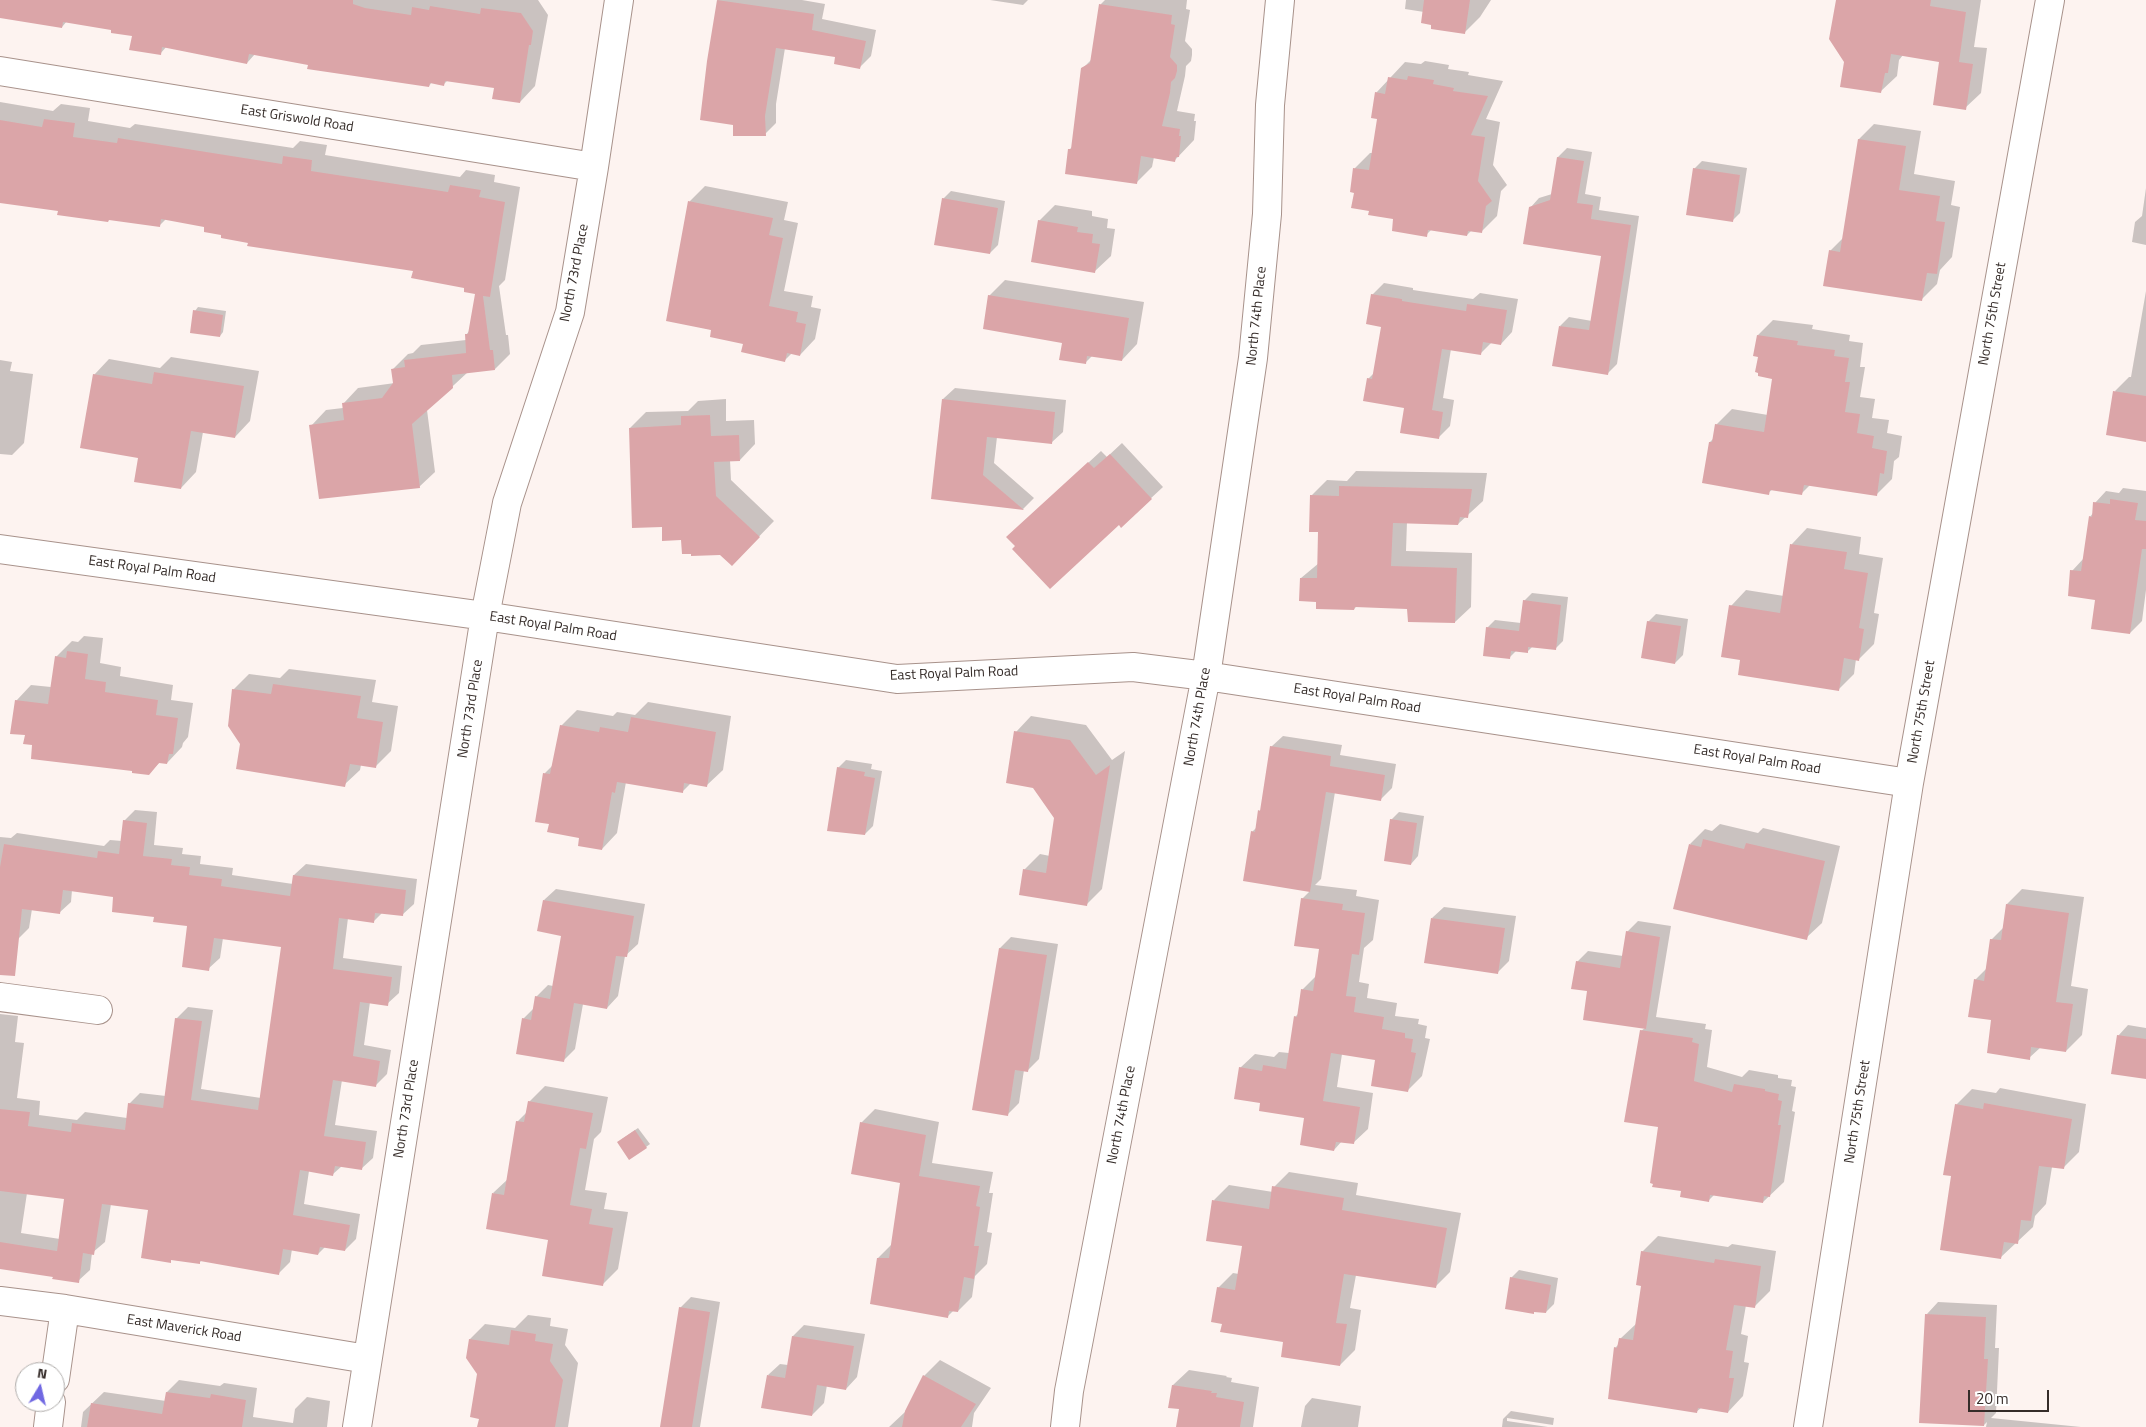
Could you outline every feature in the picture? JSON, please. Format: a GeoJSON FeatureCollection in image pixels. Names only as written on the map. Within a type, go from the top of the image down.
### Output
{"type":"FeatureCollection","features":[{"type":"Feature","properties":{"kind":"street","name":"North 73rd Place"},"geometry":{"type":"LineString","coordinates":[[356,1427],[485,616],[507,503],[570,312],[619,0]]}},
{"type":"Feature","properties":{"kind":"street","name":"North 74th Place"},"geometry":{"type":"LineString","coordinates":[[1066,1427],[1069,1391],[1206,676],[1253,358],[1267,214],[1270,105],[1280,0]]}},
{"type":"Feature","properties":{"kind":"street","name":"North 75th Street"},"geometry":{"type":"LineString","coordinates":[[1808,1427],[1909,783],[2050,0]]}},
{"type":"Feature","properties":{"kind":"street","name":"East Griswold Road"},"geometry":{"type":"LineString","coordinates":[[0,70],[594,168]]}},
{"type":"Feature","properties":{"kind":"street","name":"East Royal Palm Road"},"geometry":{"type":"LineString","coordinates":[[0,549],[485,616],[897,679],[1133,667],[1206,676],[1909,783]]}},
{"type":"Feature","properties":{"kind":"street"},"geometry":{"type":"LineString","coordinates":[[0,997],[98,1010]]}},
{"type":"Feature","properties":{"kind":"street","name":"East Maverick Road"},"geometry":{"type":"LineString","coordinates":[[0,1301],[367,1359]]}},
{"type":"Feature","properties":{"kind":"street"},"geometry":{"type":"LineString","coordinates":[[58,1362],[66,1310]]}},
{"type":"Feature","properties":{"kind":"street"},"geometry":{"type":"LineString","coordinates":[[48,1427],[50,1412]]}},
{"type":"Feature","properties":{"kind":"building"},"geometry":{"type":"Polygon","coordinates":[[[0,0],[353,0],[353,4],[365,8],[411,15],[412,7],[429,10],[430,6],[480,14],[481,8],[521,13],[533,31],[520,103],[492,99],[494,88],[445,81],[444,86],[430,83],[429,87],[307,69],[308,65],[249,54],[247,64],[162,47],[161,55],[129,50],[132,36],[111,33],[111,30],[63,22],[62,28],[0,18],[0,0]]]}},
{"type":"Feature","properties":{"kind":"building"},"geometry":{"type":"Polygon","coordinates":[[[717,0],[814,14],[812,30],[866,41],[860,69],[834,64],[835,57],[776,48],[765,116],[766,136],[733,136],[733,125],[700,120],[717,0]]]}},
{"type":"Feature","properties":{"kind":"building"},"geometry":{"type":"Polygon","coordinates":[[[1424,0],[1470,0],[1465,34],[1431,29],[1431,25],[1421,23],[1424,0]]]}},
{"type":"Feature","properties":{"kind":"building"},"geometry":{"type":"Polygon","coordinates":[[[1836,0],[1931,0],[1930,6],[1966,12],[1959,62],[1973,64],[1966,110],[1933,105],[1939,62],[1891,54],[1888,73],[1885,73],[1881,93],[1840,87],[1844,62],[1829,39],[1836,0]]]}},
{"type":"Feature","properties":{"kind":"building"},"geometry":{"type":"Polygon","coordinates":[[[1099,4],[1172,15],[1171,24],[1175,25],[1170,57],[1177,65],[1177,71],[1175,78],[1171,82],[1162,126],[1180,129],[1179,157],[1176,157],[1175,162],[1141,156],[1137,184],[1065,174],[1068,149],[1071,149],[1081,68],[1090,63],[1099,4]]]}},
{"type":"Feature","properties":{"kind":"building"},"geometry":{"type":"Polygon","coordinates":[[[1408,76],[1434,80],[1433,84],[1454,88],[1453,91],[1488,96],[1471,135],[1485,137],[1478,181],[1492,201],[1486,206],[1482,233],[1468,231],[1467,236],[1428,230],[1427,237],[1392,231],[1393,219],[1368,215],[1369,211],[1351,208],[1354,193],[1350,192],[1353,168],[1369,170],[1377,119],[1371,118],[1375,92],[1385,94],[1388,77],[1407,80],[1408,76]]]}},
{"type":"Feature","properties":{"kind":"building"},"geometry":{"type":"Polygon","coordinates":[[[44,119],[75,123],[73,137],[117,143],[118,138],[282,164],[283,156],[312,160],[311,171],[448,192],[450,185],[481,190],[479,197],[505,202],[490,297],[483,296],[490,350],[493,350],[495,370],[452,375],[453,388],[412,424],[420,488],[319,499],[309,425],[344,420],[342,403],[382,398],[393,383],[391,369],[405,367],[404,360],[466,353],[465,334],[468,334],[475,294],[464,292],[464,288],[411,278],[413,271],[247,246],[248,243],[221,238],[221,235],[204,232],[204,227],[161,219],[160,227],[109,220],[108,222],[57,215],[58,211],[0,203],[0,120],[42,127],[44,119]]]}},
{"type":"Feature","properties":{"kind":"building"},"geometry":{"type":"Polygon","coordinates":[[[1858,139],[1906,146],[1899,190],[1940,196],[1936,221],[1945,222],[1937,274],[1927,273],[1922,301],[1823,286],[1829,250],[1840,252],[1858,139]]]}},
{"type":"Feature","properties":{"kind":"building"},"geometry":{"type":"Polygon","coordinates":[[[1557,157],[1584,161],[1577,203],[1593,205],[1591,219],[1631,225],[1608,375],[1552,366],[1559,326],[1589,330],[1601,256],[1523,244],[1529,207],[1550,200],[1557,157]]]}},
{"type":"Feature","properties":{"kind":"building"},"geometry":{"type":"Polygon","coordinates":[[[1693,168],[1740,175],[1733,222],[1686,215],[1693,168]]]}},
{"type":"Feature","properties":{"kind":"building"},"geometry":{"type":"Polygon","coordinates":[[[942,198],[998,208],[990,254],[934,245],[942,198]]]}},
{"type":"Feature","properties":{"kind":"building"},"geometry":{"type":"Polygon","coordinates":[[[688,201],[773,218],[769,235],[783,238],[769,306],[798,312],[796,322],[806,324],[800,356],[787,353],[785,362],[741,352],[743,344],[710,337],[711,330],[666,321],[688,201]]]}},
{"type":"Feature","properties":{"kind":"building"},"geometry":{"type":"Polygon","coordinates":[[[1038,220],[1078,227],[1077,232],[1093,234],[1092,243],[1100,244],[1095,273],[1031,262],[1038,220]]]}},
{"type":"Feature","properties":{"kind":"building"},"geometry":{"type":"Polygon","coordinates":[[[1371,294],[1466,311],[1467,304],[1507,310],[1501,345],[1483,342],[1481,355],[1442,349],[1432,410],[1443,412],[1439,439],[1400,433],[1404,408],[1363,401],[1367,378],[1372,379],[1381,327],[1366,324],[1371,294]]]}},
{"type":"Feature","properties":{"kind":"building"},"geometry":{"type":"Polygon","coordinates":[[[988,295],[1129,318],[1122,361],[1087,356],[1086,364],[1059,360],[1062,343],[983,329],[988,295]]]}},
{"type":"Feature","properties":{"kind":"building"},"geometry":{"type":"Polygon","coordinates":[[[193,310],[223,315],[220,337],[190,333],[193,310]]]}},
{"type":"Feature","properties":{"kind":"building"},"geometry":{"type":"Polygon","coordinates":[[[1757,335],[1798,341],[1797,345],[1835,350],[1834,356],[1849,358],[1845,382],[1850,382],[1845,412],[1860,414],[1857,433],[1874,436],[1872,448],[1887,451],[1884,474],[1880,473],[1877,496],[1804,485],[1802,495],[1770,490],[1769,495],[1702,483],[1709,442],[1712,442],[1715,424],[1764,432],[1772,379],[1758,376],[1758,373],[1755,372],[1758,357],[1753,356],[1757,335]]]}},
{"type":"Feature","properties":{"kind":"building"},"geometry":{"type":"Polygon","coordinates":[[[154,372],[244,386],[235,438],[191,431],[181,489],[134,482],[138,458],[80,448],[93,374],[152,384],[154,372]]]}},
{"type":"Feature","properties":{"kind":"building"},"geometry":{"type":"Polygon","coordinates":[[[2113,391],[2146,396],[2146,442],[2106,435],[2113,391]]]}},
{"type":"Feature","properties":{"kind":"building"},"geometry":{"type":"Polygon","coordinates":[[[942,399],[1055,412],[1052,444],[987,437],[983,475],[1024,510],[931,499],[942,399]]]}},
{"type":"Feature","properties":{"kind":"building"},"geometry":{"type":"Polygon","coordinates":[[[710,415],[711,436],[739,435],[740,461],[714,462],[716,496],[760,537],[732,566],[720,555],[691,556],[691,554],[682,554],[681,540],[662,541],[662,527],[632,528],[629,428],[681,425],[681,416],[710,415]]]}},
{"type":"Feature","properties":{"kind":"building"},"geometry":{"type":"Polygon","coordinates":[[[1110,454],[1152,499],[1121,528],[1119,525],[1050,589],[1012,549],[1015,546],[1006,537],[1088,462],[1094,468],[1110,454]]]}},
{"type":"Feature","properties":{"kind":"building"},"geometry":{"type":"Polygon","coordinates":[[[1339,486],[1472,489],[1468,518],[1460,517],[1458,525],[1393,523],[1391,566],[1457,568],[1455,623],[1408,622],[1407,609],[1355,607],[1354,610],[1316,609],[1316,602],[1299,601],[1300,578],[1317,578],[1318,532],[1309,532],[1310,495],[1339,496],[1339,486]]]}},
{"type":"Feature","properties":{"kind":"building"},"geometry":{"type":"Polygon","coordinates":[[[2110,499],[2138,503],[2135,520],[2146,521],[2146,549],[2142,549],[2130,634],[2091,629],[2095,600],[2068,596],[2070,570],[2081,571],[2089,516],[2092,517],[2093,502],[2110,504],[2110,499]]]}},
{"type":"Feature","properties":{"kind":"building"},"geometry":{"type":"Polygon","coordinates":[[[1790,544],[1847,552],[1844,569],[1868,573],[1859,628],[1864,629],[1859,661],[1844,658],[1839,691],[1738,675],[1740,660],[1721,657],[1729,605],[1780,613],[1790,544]]]}},
{"type":"Feature","properties":{"kind":"building"},"geometry":{"type":"Polygon","coordinates":[[[1523,600],[1561,605],[1556,650],[1528,647],[1528,653],[1511,651],[1510,659],[1483,656],[1486,627],[1519,631],[1523,600]]]}},
{"type":"Feature","properties":{"kind":"building"},"geometry":{"type":"Polygon","coordinates":[[[1647,621],[1681,626],[1675,664],[1641,658],[1647,621]]]}},
{"type":"Feature","properties":{"kind":"building"},"geometry":{"type":"Polygon","coordinates":[[[67,651],[88,654],[85,679],[106,682],[105,692],[158,700],[156,715],[178,718],[173,754],[169,754],[167,764],[159,763],[149,775],[132,773],[132,771],[31,759],[32,745],[23,744],[25,735],[10,734],[15,700],[48,704],[55,656],[66,658],[67,651]]]}},
{"type":"Feature","properties":{"kind":"building"},"geometry":{"type":"Polygon","coordinates":[[[273,684],[361,696],[357,718],[383,722],[376,768],[350,764],[345,787],[236,769],[240,744],[228,726],[232,689],[271,694],[273,684]]]}},
{"type":"Feature","properties":{"kind":"building"},"geometry":{"type":"Polygon","coordinates":[[[631,717],[716,732],[707,787],[684,783],[683,793],[617,782],[615,793],[612,792],[602,850],[578,846],[579,838],[547,832],[549,824],[535,822],[543,773],[550,774],[560,725],[599,732],[600,727],[628,732],[631,717]]]}},
{"type":"Feature","properties":{"kind":"building"},"geometry":{"type":"Polygon","coordinates":[[[1014,731],[1070,740],[1096,775],[1110,765],[1087,906],[1019,895],[1023,869],[1046,873],[1054,818],[1033,788],[1006,783],[1014,731]]]}},
{"type":"Feature","properties":{"kind":"building"},"geometry":{"type":"Polygon","coordinates":[[[1270,746],[1331,756],[1330,766],[1385,775],[1381,801],[1326,792],[1310,892],[1243,881],[1251,831],[1255,832],[1258,810],[1260,811],[1270,746]]]}},
{"type":"Feature","properties":{"kind":"building"},"geometry":{"type":"Polygon","coordinates":[[[837,767],[865,772],[864,776],[875,778],[865,835],[827,831],[837,767]]]}},
{"type":"Feature","properties":{"kind":"building"},"geometry":{"type":"Polygon","coordinates":[[[1390,819],[1417,823],[1411,865],[1384,861],[1390,819]]]}},
{"type":"Feature","properties":{"kind":"building"},"geometry":{"type":"Polygon","coordinates":[[[123,820],[147,823],[143,856],[172,859],[171,865],[190,867],[189,875],[222,879],[221,886],[290,896],[293,875],[406,890],[403,916],[375,913],[374,923],[339,918],[333,969],[392,977],[388,1006],[360,1002],[353,1056],[380,1061],[376,1087],[333,1080],[324,1136],[366,1142],[362,1170],[335,1166],[333,1176],[300,1170],[293,1215],[350,1225],[345,1251],[320,1247],[318,1255],[283,1249],[279,1275],[200,1261],[200,1264],[171,1260],[171,1263],[141,1258],[148,1210],[102,1204],[94,1255],[83,1253],[79,1283],[0,1269],[0,1242],[57,1251],[64,1199],[0,1191],[0,1109],[30,1112],[28,1126],[71,1132],[72,1123],[125,1130],[128,1103],[163,1108],[175,1018],[202,1021],[191,1100],[258,1110],[281,947],[214,938],[209,971],[182,967],[187,926],[153,922],[154,917],[112,912],[113,897],[63,890],[60,914],[22,909],[15,976],[0,975],[0,867],[4,844],[97,858],[98,851],[119,854],[123,820]]]}},
{"type":"Feature","properties":{"kind":"building"},"geometry":{"type":"Polygon","coordinates":[[[1703,839],[1744,849],[1746,843],[1825,861],[1807,940],[1673,909],[1689,844],[1701,847],[1703,839]]]}},
{"type":"Feature","properties":{"kind":"building"},"geometry":{"type":"Polygon","coordinates":[[[1301,898],[1343,904],[1342,910],[1365,913],[1359,955],[1352,954],[1346,996],[1356,997],[1354,1012],[1384,1017],[1382,1029],[1405,1033],[1405,1038],[1413,1039],[1411,1052],[1416,1053],[1408,1092],[1371,1086],[1375,1060],[1331,1053],[1323,1101],[1360,1107],[1354,1144],[1336,1142],[1334,1151],[1300,1145],[1304,1118],[1259,1111],[1260,1103],[1234,1099],[1239,1067],[1262,1071],[1263,1065],[1286,1069],[1294,1016],[1297,1017],[1301,989],[1313,991],[1319,949],[1294,946],[1301,898]]]}},
{"type":"Feature","properties":{"kind":"building"},"geometry":{"type":"Polygon","coordinates":[[[543,900],[634,916],[627,957],[616,956],[607,1009],[574,1003],[564,1062],[516,1054],[522,1018],[531,1020],[535,996],[550,999],[561,936],[537,931],[543,900]]]}},
{"type":"Feature","properties":{"kind":"building"},"geometry":{"type":"Polygon","coordinates":[[[2006,904],[2069,913],[2056,1002],[2073,1004],[2066,1052],[2031,1047],[2030,1060],[1987,1053],[1991,1020],[1968,1017],[1974,979],[1984,981],[1990,939],[2001,940],[2006,904]]]}},
{"type":"Feature","properties":{"kind":"building"},"geometry":{"type":"Polygon","coordinates":[[[1431,918],[1505,928],[1498,974],[1424,963],[1431,918]]]}},
{"type":"Feature","properties":{"kind":"building"},"geometry":{"type":"Polygon","coordinates":[[[1626,931],[1660,937],[1646,1029],[1583,1020],[1587,991],[1571,989],[1576,961],[1620,968],[1626,931]]]}},
{"type":"Feature","properties":{"kind":"building"},"geometry":{"type":"Polygon","coordinates":[[[999,948],[1047,955],[1028,1072],[1015,1070],[1008,1116],[972,1110],[999,948]]]}},
{"type":"Feature","properties":{"kind":"building"},"geometry":{"type":"Polygon","coordinates":[[[1640,1030],[1693,1038],[1692,1042],[1699,1044],[1694,1081],[1732,1092],[1734,1084],[1765,1089],[1765,1091],[1779,1094],[1778,1100],[1782,1101],[1778,1125],[1781,1125],[1770,1197],[1764,1196],[1763,1203],[1710,1195],[1709,1202],[1680,1197],[1681,1191],[1652,1187],[1653,1184],[1650,1183],[1658,1127],[1624,1122],[1640,1030]]]}},
{"type":"Feature","properties":{"kind":"building"},"geometry":{"type":"Polygon","coordinates":[[[2117,1035],[2146,1039],[2146,1079],[2111,1074],[2117,1035]]]}},
{"type":"Feature","properties":{"kind":"building"},"geometry":{"type":"Polygon","coordinates":[[[528,1101],[593,1113],[586,1149],[580,1148],[570,1205],[592,1209],[589,1224],[613,1228],[603,1286],[542,1276],[548,1240],[486,1229],[492,1193],[504,1195],[516,1121],[524,1122],[528,1101]]]}},
{"type":"Feature","properties":{"kind":"building"},"geometry":{"type":"Polygon","coordinates":[[[1984,1103],[2072,1119],[2064,1169],[2039,1166],[2031,1221],[2021,1220],[2018,1244],[2004,1242],[2001,1259],[1940,1250],[1951,1176],[1943,1175],[1955,1104],[1983,1109],[1984,1103]]]}},
{"type":"Feature","properties":{"kind":"building"},"geometry":{"type":"Polygon","coordinates":[[[860,1122],[926,1135],[919,1176],[980,1186],[976,1206],[980,1207],[974,1246],[979,1246],[974,1279],[964,1277],[958,1312],[949,1311],[948,1318],[870,1304],[877,1258],[889,1258],[900,1183],[851,1174],[860,1122]]]}},
{"type":"Feature","properties":{"kind":"building"},"geometry":{"type":"Polygon","coordinates":[[[635,1130],[647,1148],[629,1160],[617,1142],[635,1130]]]}},
{"type":"Feature","properties":{"kind":"building"},"geometry":{"type":"Polygon","coordinates":[[[1272,1186],[1344,1198],[1342,1210],[1447,1228],[1436,1288],[1344,1274],[1336,1323],[1347,1324],[1340,1366],[1281,1357],[1283,1342],[1220,1332],[1222,1324],[1211,1322],[1217,1287],[1235,1290],[1242,1246],[1206,1241],[1212,1200],[1269,1209],[1272,1186]]]}},
{"type":"Feature","properties":{"kind":"building"},"geometry":{"type":"Polygon","coordinates":[[[1641,1251],[1714,1263],[1715,1259],[1761,1266],[1755,1308],[1734,1305],[1726,1350],[1733,1351],[1729,1378],[1734,1378],[1728,1413],[1698,1408],[1697,1413],[1608,1399],[1614,1347],[1617,1348],[1619,1338],[1633,1340],[1641,1286],[1636,1285],[1641,1251]]]}},
{"type":"Feature","properties":{"kind":"building"},"geometry":{"type":"Polygon","coordinates":[[[1510,1277],[1551,1285],[1546,1313],[1534,1312],[1534,1314],[1505,1309],[1510,1277]]]}},
{"type":"Feature","properties":{"kind":"building"},"geometry":{"type":"Polygon","coordinates":[[[679,1307],[710,1312],[692,1427],[660,1427],[679,1307]]]}},
{"type":"Feature","properties":{"kind":"building"},"geometry":{"type":"Polygon","coordinates":[[[1925,1314],[1986,1317],[1984,1359],[1988,1359],[1984,1426],[1919,1423],[1925,1314]]]}},
{"type":"Feature","properties":{"kind":"building"},"geometry":{"type":"Polygon","coordinates":[[[511,1330],[536,1334],[535,1341],[553,1344],[550,1361],[563,1380],[555,1427],[477,1427],[479,1419],[470,1417],[477,1374],[466,1358],[469,1339],[509,1345],[511,1330]]]}},
{"type":"Feature","properties":{"kind":"building"},"geometry":{"type":"Polygon","coordinates":[[[792,1336],[854,1346],[846,1390],[817,1385],[812,1416],[761,1408],[767,1375],[785,1378],[792,1336]]]}},
{"type":"Feature","properties":{"kind":"building"},"geometry":{"type":"Polygon","coordinates":[[[923,1375],[976,1404],[961,1427],[902,1427],[905,1411],[923,1375]]]}},
{"type":"Feature","properties":{"kind":"building"},"geometry":{"type":"Polygon","coordinates":[[[1172,1385],[1212,1391],[1211,1393],[1217,1393],[1216,1397],[1244,1402],[1240,1427],[1176,1427],[1179,1409],[1168,1408],[1172,1385]]]}},
{"type":"Feature","properties":{"kind":"building"},"geometry":{"type":"Polygon","coordinates":[[[166,1392],[210,1398],[211,1394],[246,1400],[242,1427],[87,1427],[91,1403],[162,1414],[166,1392]]]}}]}
